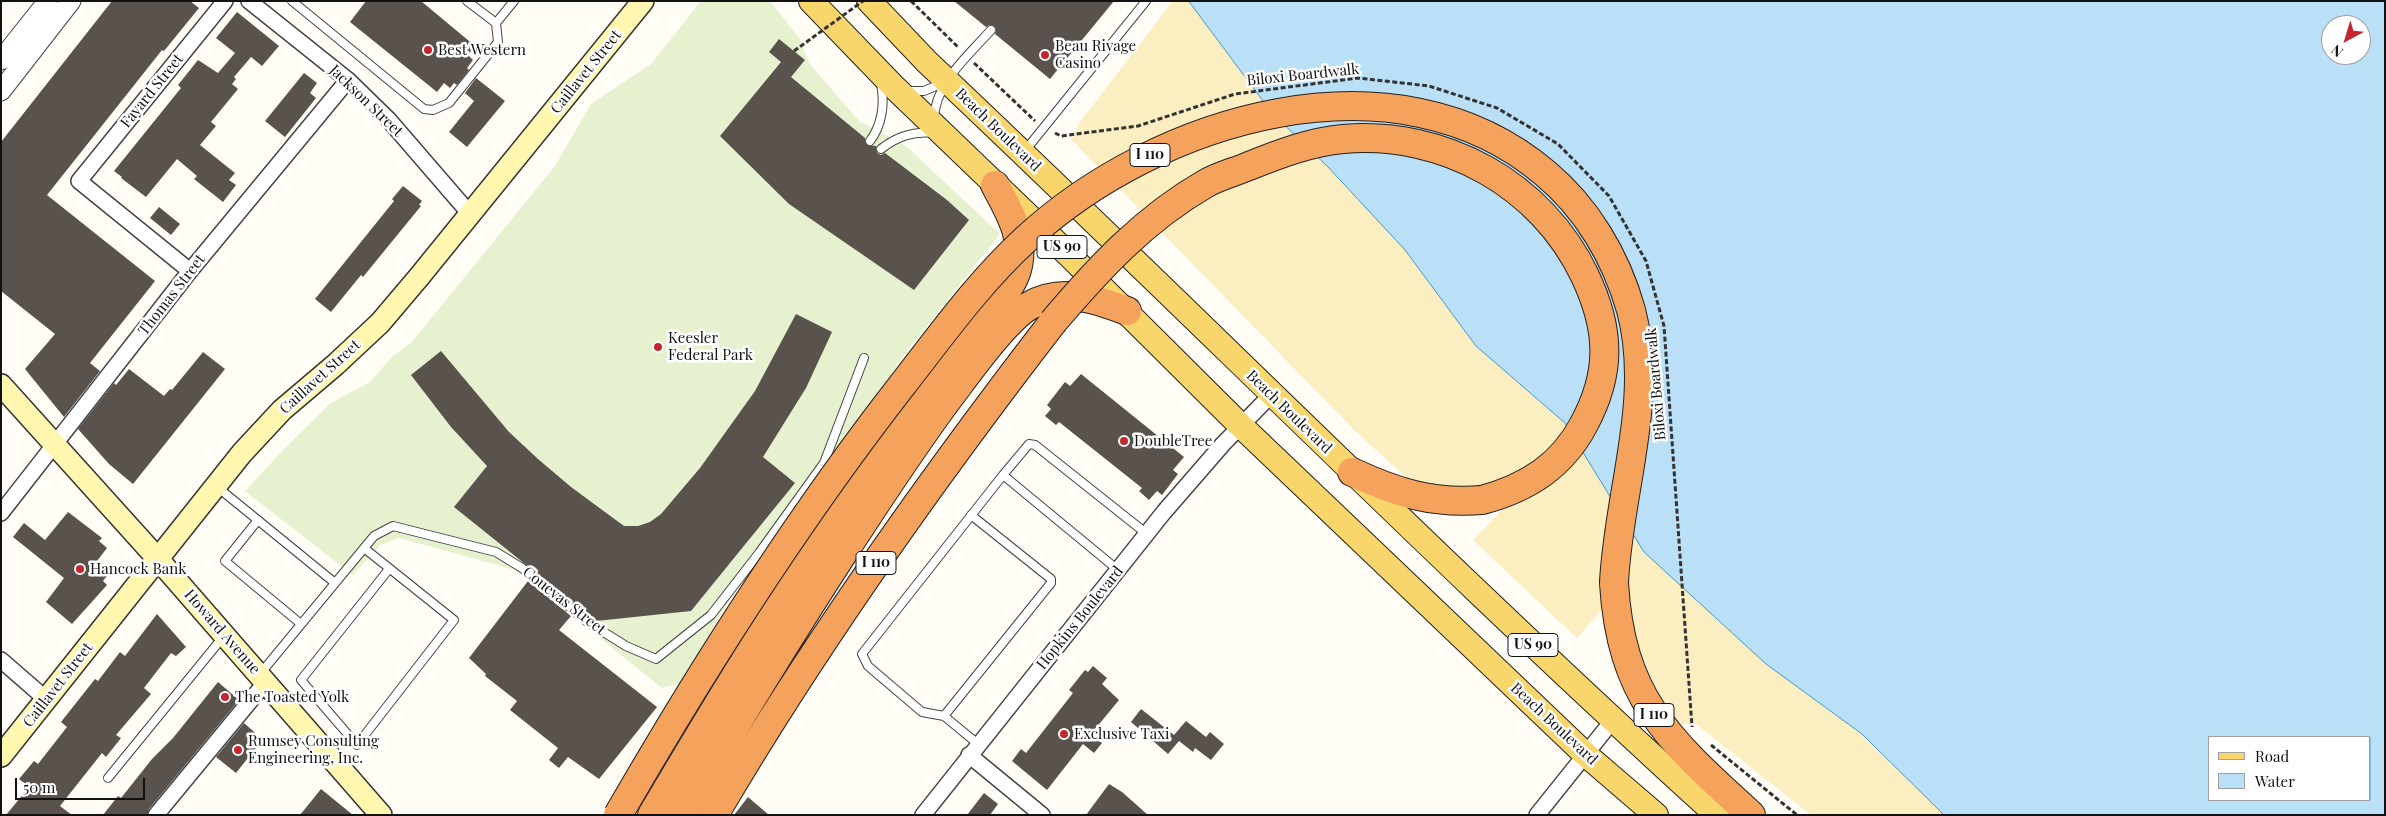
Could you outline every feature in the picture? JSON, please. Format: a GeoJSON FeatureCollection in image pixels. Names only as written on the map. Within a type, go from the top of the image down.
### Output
{"type":"FeatureCollection","features":[{"type":"Feature","properties":{"kind":"highway","name":"I 110"},"geometry":{"type":"LineString","coordinates":[[618,815],[660,742],[724,640],[853,448],[982,284],[1028,237],[1060,211],[1107,179],[1152,154],[1184,141],[1249,120],[1307,110],[1362,106],[1425,113],[1449,119],[1492,137],[1534,163],[1561,187],[1588,219],[1603,242],[1624,289],[1636,334],[1639,356],[1636,418],[1618,537],[1614,583],[1620,639],[1636,685],[1649,709],[1680,749],[1751,815]]}},
{"type":"Feature","properties":{"kind":"highway","name":"I 110"},"geometry":{"type":"LineString","coordinates":[[714,815],[756,743],[861,585],[960,446],[1053,322],[1095,273],[1133,235],[1206,183],[1282,152],[1310,145],[1363,138],[1395,140],[1434,148],[1479,166],[1521,194],[1556,229],[1582,271],[1597,306],[1603,332],[1604,372],[1593,407],[1581,430],[1562,458],[1533,480],[1516,489],[1482,500],[1442,501],[1392,489],[1352,472]]}},
{"type":"Feature","properties":{"kind":"highway"},"geometry":{"type":"LineString","coordinates":[[683,815],[714,736],[808,562],[876,462],[967,338],[1011,283],[1018,267],[1020,241],[1011,215],[995,185]]}},
{"type":"Feature","properties":{"kind":"highway"},"geometry":{"type":"LineString","coordinates":[[652,815],[714,736],[814,598],[897,470],[932,421],[1006,327],[1029,306],[1053,297],[1087,298],[1127,311]]}},
{"type":"Feature","properties":{"kind":"main road","name":"Caillavet Street"},"geometry":{"type":"LineString","coordinates":[[1,756],[242,453],[282,410],[335,365],[380,323],[643,1]]}},
{"type":"Feature","properties":{"kind":"main road","name":"Beach Boulevard"},"geometry":{"type":"LineString","coordinates":[[811,1],[876,70],[1127,311],[1240,426],[1585,754],[1656,815]]}},
{"type":"Feature","properties":{"kind":"main road","name":"Beach Boulevard"},"geometry":{"type":"LineString","coordinates":[[869,1],[946,81],[1271,395],[1613,720],[1717,815]]}},
{"type":"Feature","properties":{"kind":"main road","name":"Howard Avenue"},"geometry":{"type":"LineString","coordinates":[[1,385],[56,443],[381,815]]}},
{"type":"Feature","properties":{"kind":"street"},"geometry":{"type":"LineString","coordinates":[[1,60],[48,1]]}},
{"type":"Feature","properties":{"kind":"street"},"geometry":{"type":"LineString","coordinates":[[2,89],[71,1]]}},
{"type":"Feature","properties":{"kind":"street","name":"Fayard Street"},"geometry":{"type":"LineString","coordinates":[[190,271],[79,181],[225,1]]}},
{"type":"Feature","properties":{"kind":"street","name":"Jackson Street"},"geometry":{"type":"LineString","coordinates":[[249,1],[348,80],[388,119],[470,214]]}},
{"type":"Feature","properties":{"kind":"street","name":"Thomas Street"},"geometry":{"type":"LineString","coordinates":[[1,513],[190,271],[348,80]]}},
{"type":"Feature","properties":{"kind":"street","name":"Hopkins Boulevard"},"geometry":{"type":"LineString","coordinates":[[923,815],[1147,534],[1240,426],[1271,395]]}},
{"type":"Feature","properties":{"kind":"street"},"geometry":{"type":"LineString","coordinates":[[1,660],[47,700]]}},
{"type":"Feature","properties":{"kind":"street","name":"Couevas Street"},"geometry":{"type":"LineString","coordinates":[[156,815],[262,679]]}},
{"type":"Feature","properties":{"kind":"street"},"geometry":{"type":"LineString","coordinates":[[1537,815],[1613,720]]}},
{"type":"Feature","properties":{"kind":"street"},"geometry":{"type":"LineString","coordinates":[[974,749],[1042,815]]}},
{"type":"Feature","properties":{"kind":"lane"},"geometry":{"type":"LineString","coordinates":[[292,1],[424,109],[433,110],[449,103],[498,42],[496,24],[514,1]]}},
{"type":"Feature","properties":{"kind":"lane"},"geometry":{"type":"LineString","coordinates":[[467,1],[496,24]]}},
{"type":"Feature","properties":{"kind":"lane"},"geometry":{"type":"LineString","coordinates":[[1023,154],[1146,1]]}},
{"type":"Feature","properties":{"kind":"lane"},"geometry":{"type":"LineString","coordinates":[[881,149],[893,139],[910,134],[939,131],[936,103],[946,81],[991,30]]}},
{"type":"Feature","properties":{"kind":"lane"},"geometry":{"type":"LineString","coordinates":[[870,141],[879,126],[883,104],[883,92],[876,70]]}},
{"type":"Feature","properties":{"kind":"lane"},"geometry":{"type":"LineString","coordinates":[[895,88],[924,91],[946,81]]}},
{"type":"Feature","properties":{"kind":"lane","name":"Couevas Street"},"geometry":{"type":"LineString","coordinates":[[262,679],[301,624],[374,536],[393,526],[496,552],[522,568],[586,621],[626,646],[656,659],[711,615],[760,553],[824,463],[864,358]]}},
{"type":"Feature","properties":{"kind":"lane"},"geometry":{"type":"LineString","coordinates":[[974,749],[944,716],[922,712],[868,666],[862,654],[1003,475],[1029,444],[1035,445],[1147,534]]}},
{"type":"Feature","properties":{"kind":"lane"},"geometry":{"type":"LineString","coordinates":[[1003,475],[1118,570]]}},
{"type":"Feature","properties":{"kind":"lane"},"geometry":{"type":"LineString","coordinates":[[215,485],[335,583]]}},
{"type":"Feature","properties":{"kind":"lane"},"geometry":{"type":"LineString","coordinates":[[944,716],[1051,583],[1051,579],[971,515]]}},
{"type":"Feature","properties":{"kind":"lane"},"geometry":{"type":"LineString","coordinates":[[258,520],[225,561],[301,624]]}},
{"type":"Feature","properties":{"kind":"lane"},"geometry":{"type":"LineString","coordinates":[[364,548],[454,620],[357,745],[301,680],[389,569]]}},
{"type":"Feature","properties":{"kind":"lane"},"geometry":{"type":"LineString","coordinates":[[108,778],[224,635]]}},
{"type":"Feature","properties":{"kind":"path"},"geometry":{"type":"LineString","coordinates":[[794,52],[862,1]]}},
{"type":"Feature","properties":{"kind":"path","name":"Biloxi Boardwalk"},"geometry":{"type":"LineString","coordinates":[[911,1],[1036,123],[1061,136],[1138,126],[1235,94],[1358,78],[1429,86],[1497,108],[1558,144],[1609,196],[1646,261],[1664,326],[1692,730]]}},
{"type":"Feature","properties":{"kind":"path"},"geometry":{"type":"LineString","coordinates":[[1707,742],[1797,815]]}},
{"type":"Feature","properties":{"kind":"sand"},"geometry":{"type":"Polygon","coordinates":[[[1173,1],[1189,1],[1272,113],[1328,167],[1405,250],[1476,346],[1565,423],[1644,552],[1766,664],[1862,734],[1944,815],[1811,815],[1696,724],[1677,724],[1656,687],[1641,652],[1632,614],[1628,571],[1603,608],[1577,638],[1473,540],[1508,504],[1500,482],[1478,486],[1447,487],[1408,479],[1355,431],[1071,139],[1080,122],[1173,1]]]}},
{"type":"Feature","properties":{"kind":"green space","name":"Keesler Federal Park"},"geometry":{"type":"Polygon","coordinates":[[[701,1],[770,1],[800,39],[809,63],[859,121],[905,145],[1000,234],[907,351],[779,532],[764,549],[738,586],[680,684],[662,688],[515,570],[399,538],[380,545],[353,575],[245,491],[331,403],[370,382],[393,356],[411,343],[555,166],[591,104],[651,64],[701,1]]]}},
{"type":"Feature","properties":{"kind":"water"},"geometry":{"type":"Polygon","coordinates":[[[1189,1],[2385,1],[2385,815],[1944,815],[1862,734],[1766,664],[1644,552],[1565,423],[1476,346],[1405,250],[1328,167],[1272,113],[1189,1]]]}},
{"type":"Feature","properties":{"kind":"building"},"geometry":{"type":"Polygon","coordinates":[[[112,1],[190,1],[199,8],[164,51],[162,50],[47,195],[155,281],[90,363],[100,371],[64,417],[25,369],[55,334],[1,291],[1,142],[112,1]]]}},
{"type":"Feature","properties":{"kind":"building","name":"Best Western"},"geometry":{"type":"Polygon","coordinates":[[[366,1],[421,1],[475,46],[468,55],[473,60],[467,68],[469,70],[457,85],[454,83],[450,88],[444,83],[437,92],[350,22],[366,1]]]}},
{"type":"Feature","properties":{"kind":"building","name":"Beau Rivage Casino"},"geometry":{"type":"Polygon","coordinates":[[[954,1],[1114,1],[1050,79],[995,34],[996,29],[994,26],[986,27],[954,1]]]}},
{"type":"Feature","properties":{"kind":"building"},"geometry":{"type":"Polygon","coordinates":[[[237,12],[279,46],[262,66],[251,57],[234,77],[236,79],[232,84],[238,89],[211,122],[216,126],[200,145],[235,173],[229,180],[236,185],[223,202],[194,179],[197,176],[177,159],[146,197],[114,171],[181,88],[178,85],[198,60],[218,73],[235,53],[216,38],[237,12]]]}},
{"type":"Feature","properties":{"kind":"building"},"geometry":{"type":"Polygon","coordinates":[[[779,39],[805,60],[791,77],[865,138],[867,145],[876,146],[877,153],[881,155],[885,153],[947,200],[969,220],[914,290],[789,204],[720,136],[781,62],[769,52],[779,39]]]}},
{"type":"Feature","properties":{"kind":"building"},"geometry":{"type":"Polygon","coordinates":[[[304,73],[317,83],[310,93],[316,98],[285,137],[265,121],[304,73]]]}},
{"type":"Feature","properties":{"kind":"building"},"geometry":{"type":"Polygon","coordinates":[[[476,78],[505,101],[467,147],[449,132],[474,101],[465,93],[476,78]]]}},
{"type":"Feature","properties":{"kind":"building"},"geometry":{"type":"Polygon","coordinates":[[[403,186],[422,201],[419,205],[421,206],[363,277],[361,275],[331,312],[315,299],[394,201],[392,199],[403,186]]]}},
{"type":"Feature","properties":{"kind":"building"},"geometry":{"type":"Polygon","coordinates":[[[159,207],[180,224],[171,235],[150,218],[159,207]]]}},
{"type":"Feature","properties":{"kind":"building"},"geometry":{"type":"Polygon","coordinates":[[[796,314],[832,332],[806,388],[763,457],[795,483],[691,611],[596,621],[454,507],[487,466],[451,427],[411,375],[441,351],[509,432],[538,459],[571,487],[624,526],[638,526],[650,522],[661,514],[700,468],[755,391],[796,314]]]}},
{"type":"Feature","properties":{"kind":"building"},"geometry":{"type":"Polygon","coordinates":[[[203,352],[225,369],[133,484],[109,464],[78,429],[114,383],[116,385],[129,369],[164,396],[170,389],[172,390],[203,352]]]}},
{"type":"Feature","properties":{"kind":"building","name":"DoubleTree"},"geometry":{"type":"Polygon","coordinates":[[[1081,374],[1184,457],[1173,470],[1178,474],[1162,495],[1157,491],[1149,500],[1139,491],[1142,488],[1059,422],[1056,425],[1045,416],[1051,409],[1047,405],[1065,382],[1070,386],[1081,374]]]}},
{"type":"Feature","properties":{"kind":"building","name":"Hancock Bank"},"geometry":{"type":"Polygon","coordinates":[[[68,512],[102,538],[99,541],[107,548],[97,561],[110,572],[103,581],[107,585],[72,624],[46,602],[64,578],[13,537],[24,523],[45,540],[68,512]]]}},
{"type":"Feature","properties":{"kind":"building"},"geometry":{"type":"Polygon","coordinates":[[[528,581],[571,616],[559,630],[657,707],[599,779],[568,757],[559,768],[549,760],[558,748],[510,710],[517,701],[485,676],[486,674],[469,658],[528,581]]]}},
{"type":"Feature","properties":{"kind":"building"},"geometry":{"type":"Polygon","coordinates":[[[157,614],[186,647],[176,656],[171,653],[144,688],[151,694],[116,735],[121,738],[106,757],[102,753],[60,806],[72,815],[6,815],[29,787],[19,779],[34,761],[38,764],[67,727],[61,722],[95,679],[98,681],[120,652],[125,656],[157,614]]]}},
{"type":"Feature","properties":{"kind":"building"},"geometry":{"type":"Polygon","coordinates":[[[1093,666],[1107,678],[1102,684],[1119,700],[1091,734],[1102,743],[1094,753],[1083,744],[1047,790],[1012,761],[1021,749],[1026,753],[1073,693],[1069,690],[1085,670],[1088,672],[1093,666]]]}},
{"type":"Feature","properties":{"kind":"building"},"geometry":{"type":"Polygon","coordinates":[[[218,682],[239,700],[149,809],[147,815],[103,815],[118,796],[121,798],[152,759],[173,738],[218,682]]]}},
{"type":"Feature","properties":{"kind":"building"},"geometry":{"type":"Polygon","coordinates":[[[1141,709],[1174,735],[1186,721],[1206,737],[1210,732],[1224,744],[1211,760],[1195,748],[1193,752],[1179,741],[1168,754],[1131,722],[1141,709]]]}},
{"type":"Feature","properties":{"kind":"building","name":"Rumsey Consulting Engineering, Inc."},"geometry":{"type":"Polygon","coordinates":[[[244,723],[261,738],[258,742],[259,744],[236,773],[216,757],[244,723]]]}},
{"type":"Feature","properties":{"kind":"building"},"geometry":{"type":"Polygon","coordinates":[[[1109,784],[1122,792],[1148,815],[1086,815],[1109,784]]]}},
{"type":"Feature","properties":{"kind":"building"},"geometry":{"type":"Polygon","coordinates":[[[321,789],[353,815],[300,815],[321,789]]]}},
{"type":"Feature","properties":{"kind":"building"},"geometry":{"type":"Polygon","coordinates":[[[984,793],[998,804],[990,815],[967,815],[984,793]]]}},
{"type":"Feature","properties":{"kind":"building"},"geometry":{"type":"Polygon","coordinates":[[[748,797],[769,815],[734,815],[748,797]]]}},
{"type":"Feature","properties":{"kind":"place","name":"Best Western"},"geometry":{"type":"Point","coordinates":[428,50]}},
{"type":"Feature","properties":{"kind":"place","name":"Beau Rivage Casino"},"geometry":{"type":"Point","coordinates":[1045,55]}},
{"type":"Feature","properties":{"kind":"place","name":"Keesler Federal Park"},"geometry":{"type":"Point","coordinates":[658,347]}},
{"type":"Feature","properties":{"kind":"place","name":"DoubleTree"},"geometry":{"type":"Point","coordinates":[1124,441]}},
{"type":"Feature","properties":{"kind":"place","name":"Hancock Bank"},"geometry":{"type":"Point","coordinates":[80,569]}},
{"type":"Feature","properties":{"kind":"place","name":"The Toasted Yolk"},"geometry":{"type":"Point","coordinates":[225,697]}},
{"type":"Feature","properties":{"kind":"place","name":"Exclusive Taxi"},"geometry":{"type":"Point","coordinates":[1064,734]}},
{"type":"Feature","properties":{"kind":"place","name":"Rumsey Consulting Engineering, Inc."},"geometry":{"type":"Point","coordinates":[238,750]}}]}
